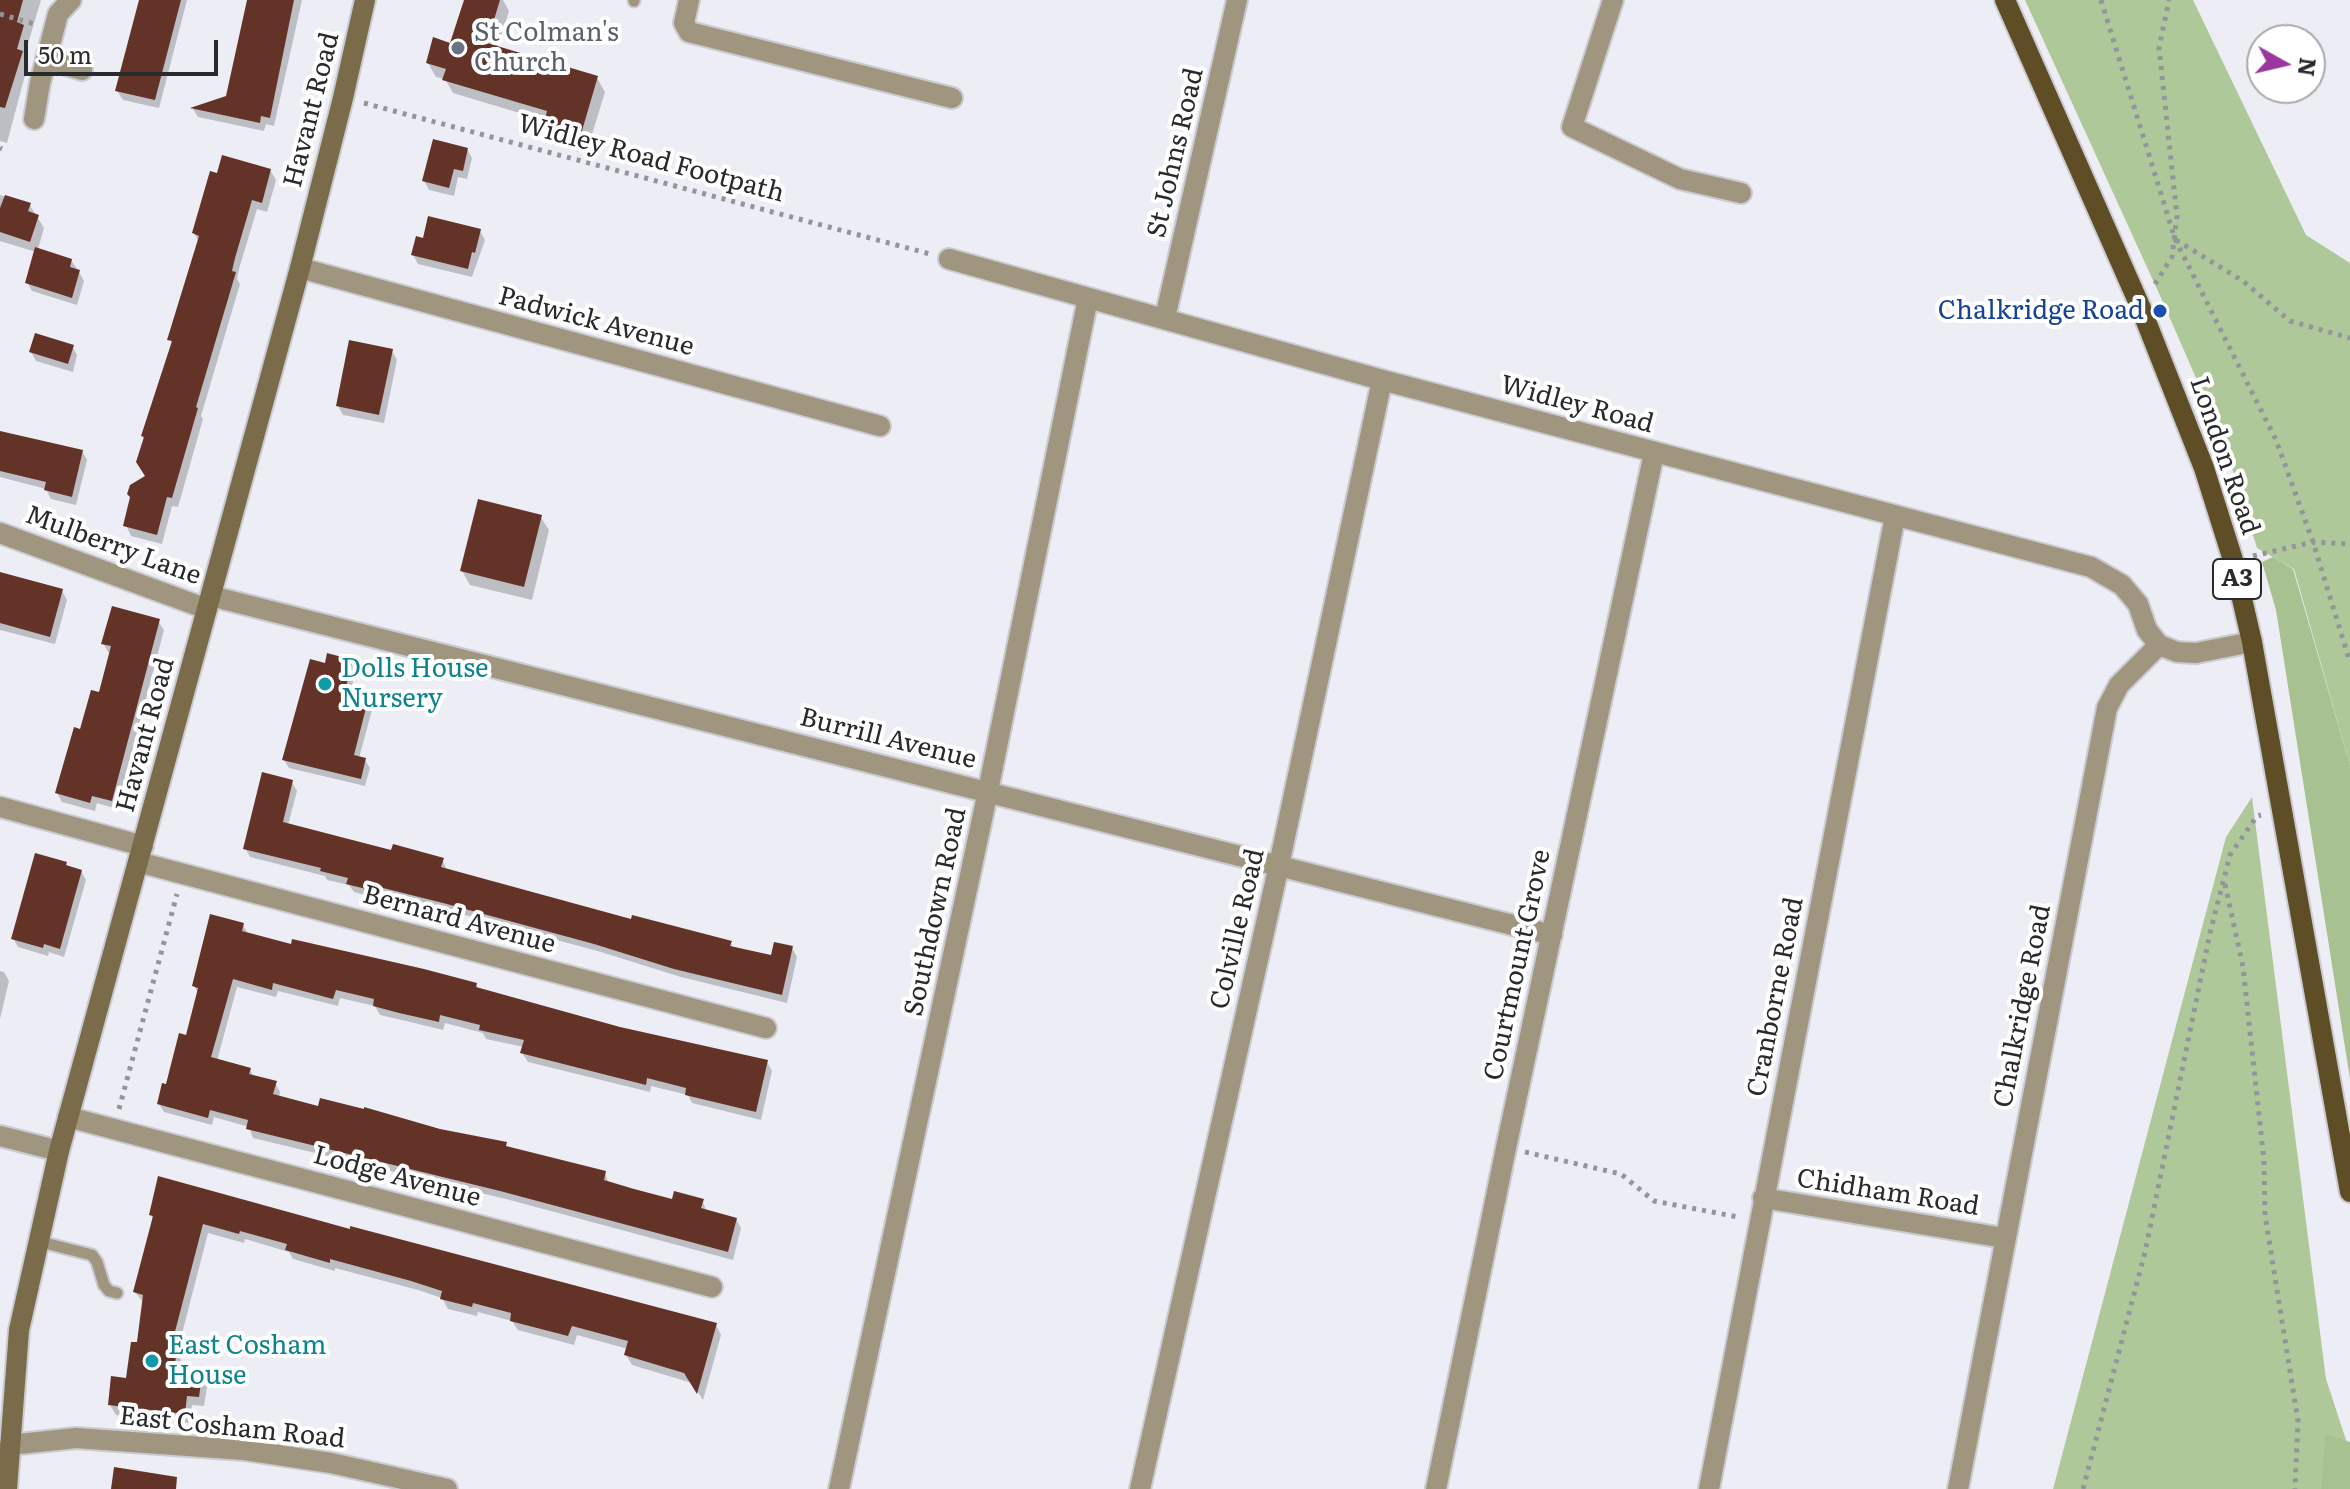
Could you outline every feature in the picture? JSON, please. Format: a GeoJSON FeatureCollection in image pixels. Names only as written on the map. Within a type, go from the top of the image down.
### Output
{"type":"FeatureCollection","features":[{"type":"Feature","properties":{"kind":"main road","name":"London Road"},"geometry":{"type":"LineString","coordinates":[[2005,0],[2140,306],[2204,468],[2233,560],[2252,642],[2350,1192]]}},
{"type":"Feature","properties":{"kind":"street"},"geometry":{"type":"LineString","coordinates":[[34,119],[58,14],[71,0]]}},
{"type":"Feature","properties":{"kind":"street","name":"Havant Road"},"geometry":{"type":"LineString","coordinates":[[7,1489],[19,1330],[37,1241],[68,1117],[300,268],[365,0]]}},
{"type":"Feature","properties":{"kind":"street"},"geometry":{"type":"LineString","coordinates":[[689,0],[684,23],[689,32],[952,98]]}},
{"type":"Feature","properties":{"kind":"street","name":"St Johns Road"},"geometry":{"type":"LineString","coordinates":[[1165,318],[1237,0]]}},
{"type":"Feature","properties":{"kind":"street"},"geometry":{"type":"LineString","coordinates":[[1613,0],[1572,127],[1680,179],[1741,193]]}},
{"type":"Feature","properties":{"kind":"street"},"geometry":{"type":"LineString","coordinates":[[46,59],[82,70]]}},
{"type":"Feature","properties":{"kind":"street","name":"Widley Road"},"geometry":{"type":"LineString","coordinates":[[949,259],[1382,380],[2091,567],[2122,585],[2138,604],[2147,630],[2159,645]]}},
{"type":"Feature","properties":{"kind":"street","name":"Padwick Avenue"},"geometry":{"type":"LineString","coordinates":[[300,268],[880,426]]}},
{"type":"Feature","properties":{"kind":"street","name":"Southdown Road"},"geometry":{"type":"LineString","coordinates":[[839,1489],[988,791],[1088,298]]}},
{"type":"Feature","properties":{"kind":"street","name":"Colville Road"},"geometry":{"type":"LineString","coordinates":[[1140,1489],[1279,865],[1382,380]]}},
{"type":"Feature","properties":{"kind":"street","name":"Courtmount Grove"},"geometry":{"type":"LineString","coordinates":[[1436,1489],[1654,453]]}},
{"type":"Feature","properties":{"kind":"street","name":"Cranborne Road"},"geometry":{"type":"LineString","coordinates":[[1709,1489],[1895,516]]}},
{"type":"Feature","properties":{"kind":"street","name":"Mulberry Lane"},"geometry":{"type":"LineString","coordinates":[[0,533],[209,602]]}},
{"type":"Feature","properties":{"kind":"street","name":"Burrill Avenue"},"geometry":{"type":"LineString","coordinates":[[209,602],[988,791],[1552,935]]}},
{"type":"Feature","properties":{"kind":"street"},"geometry":{"type":"LineString","coordinates":[[2159,645],[2177,652],[2196,653],[2252,642]]}},
{"type":"Feature","properties":{"kind":"street","name":"Chalkridge Road"},"geometry":{"type":"LineString","coordinates":[[1958,1489],[2107,708],[2119,685],[2159,645]]}},
{"type":"Feature","properties":{"kind":"street","name":"Bernard Avenue"},"geometry":{"type":"LineString","coordinates":[[0,807],[140,854],[183,874],[766,1028]]}},
{"type":"Feature","properties":{"kind":"street","name":"Lodge Avenue"},"geometry":{"type":"LineString","coordinates":[[68,1117],[712,1287]]}},
{"type":"Feature","properties":{"kind":"street"},"geometry":{"type":"LineString","coordinates":[[0,1136],[59,1151]]}},
{"type":"Feature","properties":{"kind":"street","name":"Chidham Road"},"geometry":{"type":"LineString","coordinates":[[1763,1198],[2004,1238]]}},
{"type":"Feature","properties":{"kind":"street","name":"East Cosham Road"},"geometry":{"type":"LineString","coordinates":[[10,1445],[76,1438],[244,1450],[331,1463],[447,1489]]}},
{"type":"Feature","properties":{"kind":"lane"},"geometry":{"type":"LineString","coordinates":[[37,1241],[92,1255],[104,1285],[109,1291],[117,1293]]}},
{"type":"Feature","properties":{"kind":"path"},"geometry":{"type":"LineString","coordinates":[[2101,0],[2175,239],[2276,440],[2313,542],[2350,662]]}},
{"type":"Feature","properties":{"kind":"path"},"geometry":{"type":"LineString","coordinates":[[2140,306],[2172,257],[2175,239],[2177,216],[2159,48],[2169,0]]}},
{"type":"Feature","properties":{"kind":"path"},"geometry":{"type":"LineString","coordinates":[[0,14],[54,30]]}},
{"type":"Feature","properties":{"kind":"path","name":"Widley Road Footpath"},"geometry":{"type":"LineString","coordinates":[[343,98],[949,259]]}},
{"type":"Feature","properties":{"kind":"path"},"geometry":{"type":"LineString","coordinates":[[2175,239],[2243,281],[2290,321],[2350,338]]}},
{"type":"Feature","properties":{"kind":"path"},"geometry":{"type":"LineString","coordinates":[[2233,560],[2313,542],[2350,544]]}},
{"type":"Feature","properties":{"kind":"path"},"geometry":{"type":"LineString","coordinates":[[2083,1489],[2145,1252],[2210,933],[2230,855],[2257,816],[2282,810]]}},
{"type":"Feature","properties":{"kind":"path"},"geometry":{"type":"LineString","coordinates":[[113,1129],[183,874]]}},
{"type":"Feature","properties":{"kind":"path"},"geometry":{"type":"LineString","coordinates":[[2224,879],[2243,967],[2264,1161],[2265,1215],[2298,1421],[2295,1489]]}},
{"type":"Feature","properties":{"kind":"path"},"geometry":{"type":"LineString","coordinates":[[1506,1148],[1621,1174],[1654,1201],[1759,1221]]}},
{"type":"Feature","properties":{"kind":"green space"},"geometry":{"type":"Polygon","coordinates":[[[2025,0],[2193,0],[2306,235],[2350,263],[2350,766],[2294,569],[2257,548],[2223,440],[2025,0]]]}},
{"type":"Feature","properties":{"kind":"green space"},"geometry":{"type":"Polygon","coordinates":[[[2273,557],[2293,569],[2350,766],[2350,1079],[2276,610],[2262,562],[2273,557]]]}},
{"type":"Feature","properties":{"kind":"green space"},"geometry":{"type":"Polygon","coordinates":[[[2252,797],[2326,1379],[2350,1452],[2350,1489],[2053,1489],[2226,837],[2252,797]]]}},
{"type":"Feature","properties":{"kind":"green space"},"geometry":{"type":"Polygon","coordinates":[[[2326,1434],[2350,1442],[2350,1489],[2321,1489],[2326,1434]]]}},
{"type":"Feature","properties":{"kind":"building"},"geometry":{"type":"Polygon","coordinates":[[[0,0],[23,0],[17,22],[24,25],[17,49],[23,51],[5,108],[0,107],[0,0]]]}},
{"type":"Feature","properties":{"kind":"building"},"geometry":{"type":"Polygon","coordinates":[[[139,0],[181,0],[155,100],[115,91],[139,0]]]}},
{"type":"Feature","properties":{"kind":"building"},"geometry":{"type":"Polygon","coordinates":[[[247,0],[294,0],[270,118],[261,116],[260,123],[190,108],[226,96],[247,0]]]}},
{"type":"Feature","properties":{"kind":"building"},"geometry":{"type":"Polygon","coordinates":[[[464,0],[500,0],[487,43],[598,76],[579,141],[542,130],[547,111],[442,80],[446,69],[426,63],[433,37],[450,43],[464,0]]]}},
{"type":"Feature","properties":{"kind":"building"},"geometry":{"type":"Polygon","coordinates":[[[433,139],[468,148],[463,171],[454,169],[449,188],[422,181],[433,139]]]}},
{"type":"Feature","properties":{"kind":"building"},"geometry":{"type":"Polygon","coordinates":[[[222,155],[271,169],[262,203],[252,200],[232,271],[236,272],[198,408],[172,498],[167,497],[157,535],[123,526],[130,497],[127,494],[130,485],[145,476],[136,462],[144,437],[141,436],[172,341],[167,340],[199,236],[192,233],[210,171],[217,173],[222,155]]]}},
{"type":"Feature","properties":{"kind":"building"},"geometry":{"type":"Polygon","coordinates":[[[5,195],[31,203],[28,211],[39,215],[30,242],[0,232],[0,208],[5,195]]]}},
{"type":"Feature","properties":{"kind":"building"},"geometry":{"type":"Polygon","coordinates":[[[428,216],[481,229],[468,269],[411,255],[416,236],[423,238],[428,216]]]}},
{"type":"Feature","properties":{"kind":"building"},"geometry":{"type":"Polygon","coordinates":[[[35,247],[72,259],[70,267],[80,270],[72,298],[25,283],[35,247]]]}},
{"type":"Feature","properties":{"kind":"building"},"geometry":{"type":"Polygon","coordinates":[[[35,333],[74,345],[68,364],[29,352],[35,333]]]}},
{"type":"Feature","properties":{"kind":"building"},"geometry":{"type":"Polygon","coordinates":[[[349,340],[393,349],[379,415],[336,406],[349,340]]]}},
{"type":"Feature","properties":{"kind":"building"},"geometry":{"type":"Polygon","coordinates":[[[0,431],[83,450],[72,497],[44,490],[46,482],[0,471],[0,431]]]}},
{"type":"Feature","properties":{"kind":"building"},"geometry":{"type":"Polygon","coordinates":[[[478,499],[542,515],[524,587],[460,571],[478,499]]]}},
{"type":"Feature","properties":{"kind":"building"},"geometry":{"type":"Polygon","coordinates":[[[0,572],[63,589],[50,637],[0,623],[0,572]]]}},
{"type":"Feature","properties":{"kind":"building"},"geometry":{"type":"Polygon","coordinates":[[[112,606],[160,619],[112,801],[92,796],[90,803],[55,793],[74,727],[80,729],[91,690],[99,692],[111,646],[101,644],[112,606]]]}},
{"type":"Feature","properties":{"kind":"building"},"geometry":{"type":"Polygon","coordinates":[[[327,653],[353,660],[344,694],[368,700],[354,755],[366,758],[361,779],[282,760],[310,659],[325,663],[327,653]]]}},
{"type":"Feature","properties":{"kind":"building"},"geometry":{"type":"Polygon","coordinates":[[[262,772],[293,780],[283,822],[391,850],[393,844],[444,858],[441,867],[631,919],[632,915],[732,941],[730,946],[771,955],[774,942],[793,946],[782,995],[674,969],[443,903],[375,886],[374,891],[346,884],[348,878],[320,871],[321,868],[243,849],[262,772]]]}},
{"type":"Feature","properties":{"kind":"building"},"geometry":{"type":"Polygon","coordinates":[[[35,853],[67,862],[66,865],[82,870],[60,949],[44,944],[43,948],[11,939],[35,853]]]}},
{"type":"Feature","properties":{"kind":"building"},"geometry":{"type":"Polygon","coordinates":[[[210,914],[244,923],[242,931],[291,944],[292,939],[424,969],[477,983],[476,987],[620,1027],[768,1060],[756,1112],[685,1095],[686,1088],[647,1078],[646,1085],[520,1053],[524,1040],[479,1030],[480,1025],[440,1015],[439,1022],[399,1013],[373,1006],[374,999],[336,990],[333,999],[273,983],[272,990],[233,979],[211,1057],[251,1068],[249,1074],[277,1081],[273,1094],[318,1106],[320,1098],[364,1107],[440,1129],[507,1142],[506,1146],[606,1171],[604,1180],[634,1189],[672,1199],[674,1191],[704,1199],[701,1208],[737,1218],[728,1252],[500,1191],[246,1129],[248,1120],[210,1110],[208,1118],[157,1104],[162,1083],[166,1084],[179,1033],[186,1035],[198,988],[192,986],[210,914]]]}},
{"type":"Feature","properties":{"kind":"building"},"geometry":{"type":"Polygon","coordinates":[[[158,1176],[350,1229],[350,1226],[717,1323],[697,1394],[684,1373],[624,1355],[628,1341],[572,1326],[568,1336],[510,1321],[511,1313],[473,1303],[472,1307],[440,1299],[442,1291],[411,1281],[330,1259],[330,1263],[285,1250],[287,1244],[203,1224],[171,1347],[177,1348],[174,1372],[202,1375],[199,1397],[187,1396],[185,1414],[108,1405],[111,1376],[126,1378],[131,1342],[137,1342],[143,1295],[133,1292],[153,1216],[149,1215],[158,1176]]]}},
{"type":"Feature","properties":{"kind":"building"},"geometry":{"type":"Polygon","coordinates":[[[114,1467],[177,1477],[176,1489],[111,1489],[114,1467]]]}},
{"type":"Feature","properties":{"kind":"place","name":"St Colman's Church"},"geometry":{"type":"Point","coordinates":[458,48]}},
{"type":"Feature","properties":{"kind":"place","name":"Chalkridge Road"},"geometry":{"type":"Point","coordinates":[2160,311]}},
{"type":"Feature","properties":{"kind":"place","name":"Dolls House Nursery"},"geometry":{"type":"Point","coordinates":[325,684]}},
{"type":"Feature","properties":{"kind":"place","name":"East Cosham House"},"geometry":{"type":"Point","coordinates":[152,1361]}}]}
